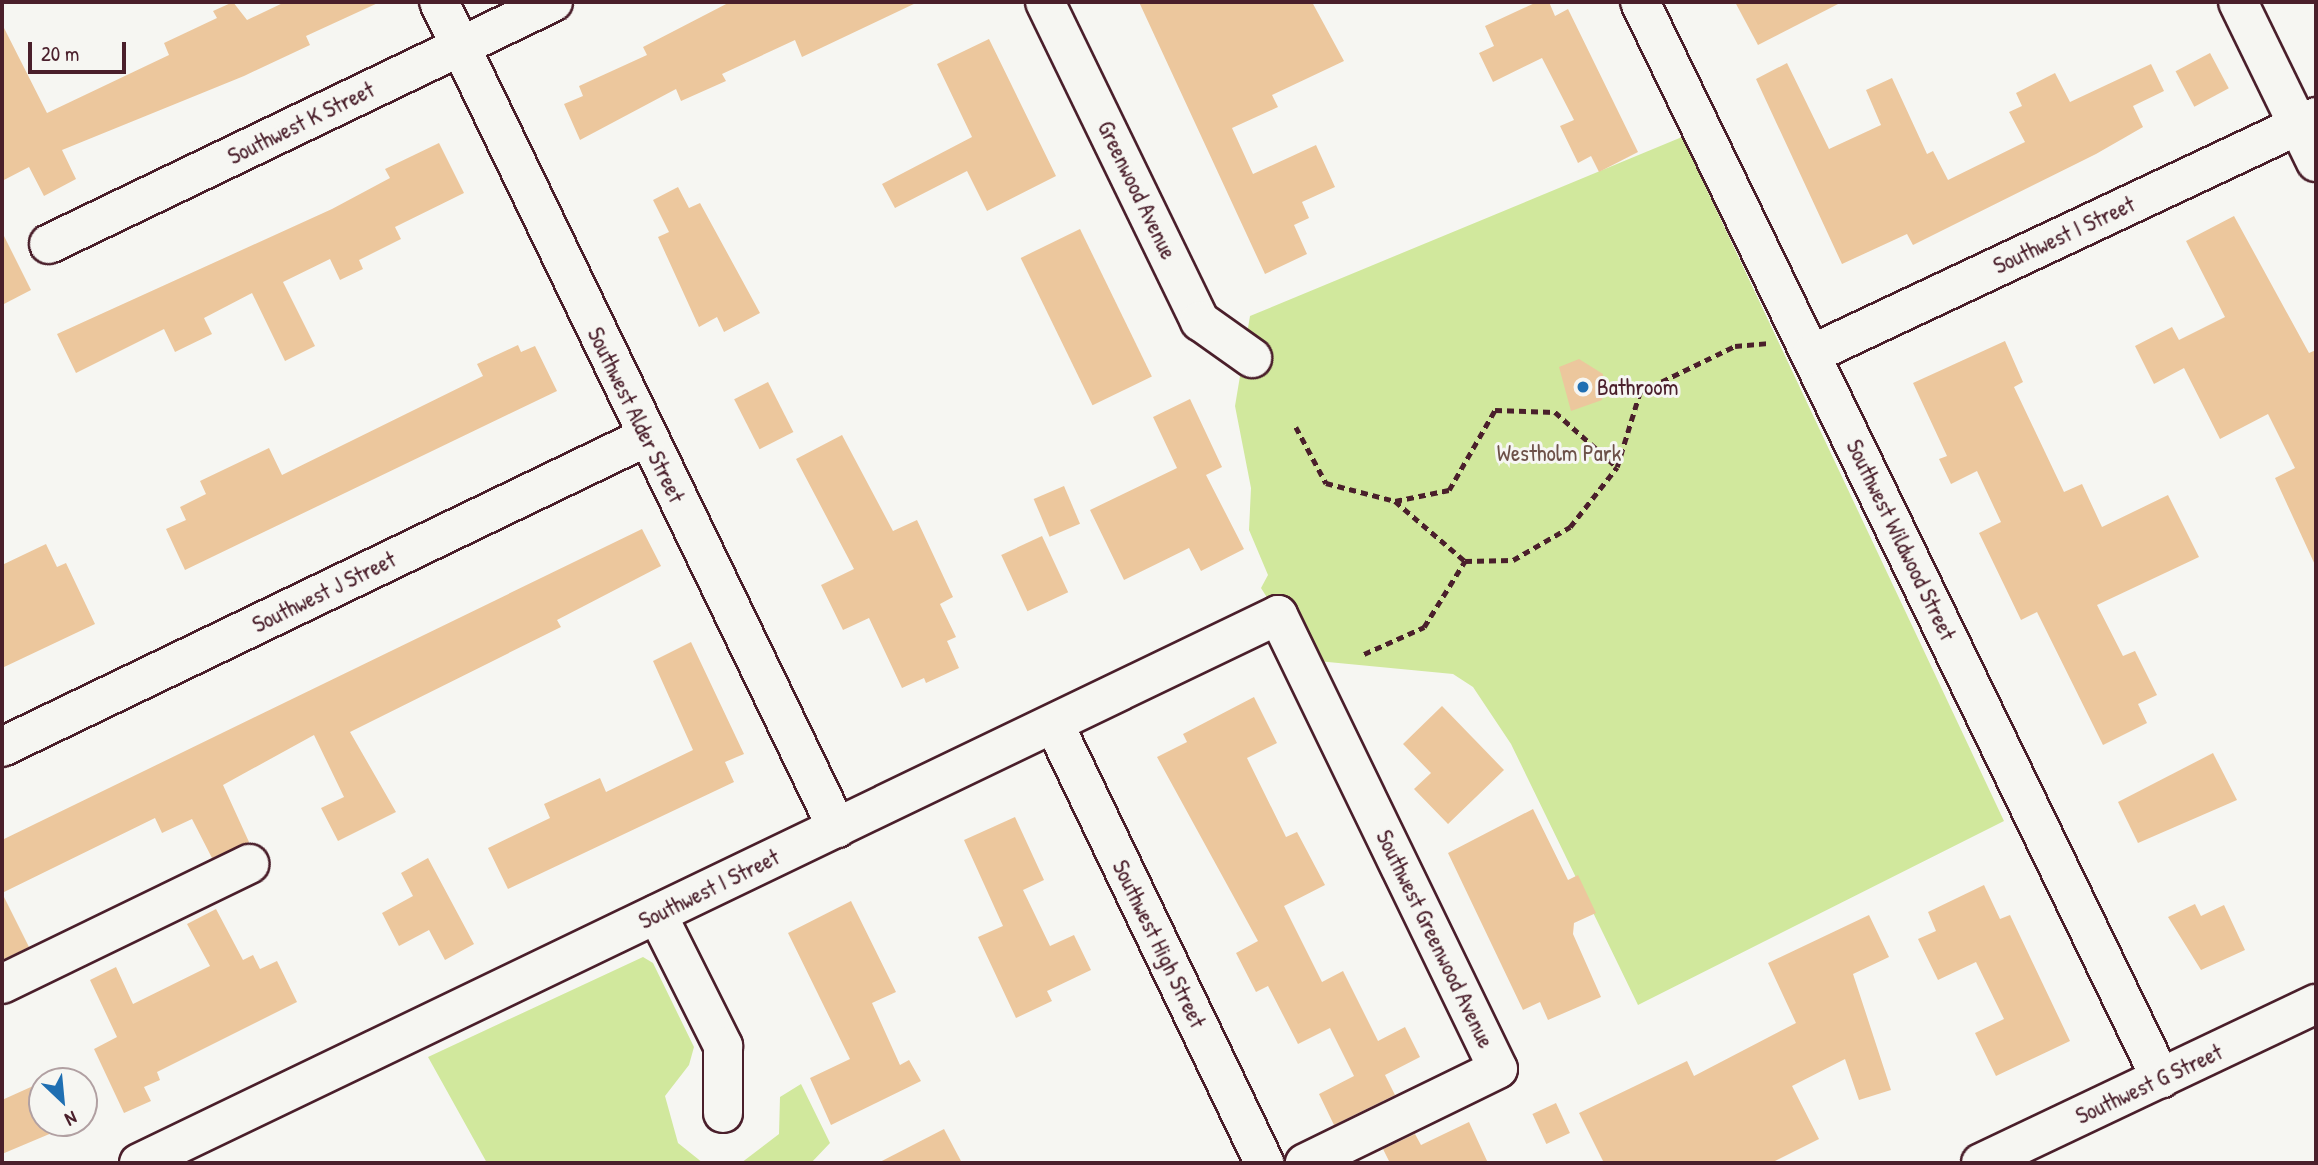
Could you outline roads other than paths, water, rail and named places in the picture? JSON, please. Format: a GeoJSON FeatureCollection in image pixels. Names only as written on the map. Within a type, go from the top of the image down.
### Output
{"type":"FeatureCollection","features":[{"type":"Feature","properties":{"kind":"street","name":"Southwest Alder Street"},"geometry":{"type":"LineString","coordinates":[[439,2],[836,828]]}},
{"type":"Feature","properties":{"kind":"street","name":"Southwest K Street"},"geometry":{"type":"LineString","coordinates":[[49,244],[553,2]]}},
{"type":"Feature","properties":{"kind":"street","name":"Greenwood Avenue"},"geometry":{"type":"LineString","coordinates":[[1045,2],[1200,321],[1252,358]]}},
{"type":"Feature","properties":{"kind":"street","name":"Southwest Wildwood Street"},"geometry":{"type":"LineString","coordinates":[[1640,2],[1796,348],[2161,1079]]}},
{"type":"Feature","properties":{"kind":"street"},"geometry":{"type":"LineString","coordinates":[[2238,2],[2308,121],[2316,162]]}},
{"type":"Feature","properties":{"kind":"street","name":"Southwest I Street"},"geometry":{"type":"LineString","coordinates":[[1796,348],[2308,121]]}},
{"type":"Feature","properties":{"kind":"street","name":"Southwest J Street"},"geometry":{"type":"LineString","coordinates":[[2,747],[646,437]]}},
{"type":"Feature","properties":{"kind":"street","name":"Southwest I Street"},"geometry":{"type":"LineString","coordinates":[[139,1163],[1278,615]]}},
{"type":"Feature","properties":{"kind":"street","name":"Southwest Greenwood Avenue"},"geometry":{"type":"LineString","coordinates":[[1278,615],[1498,1069],[1305,1163]]}},
{"type":"Feature","properties":{"kind":"street","name":"Southwest High Street"},"geometry":{"type":"LineString","coordinates":[[1054,724],[1264,1163]]}},
{"type":"Feature","properties":{"kind":"street"},"geometry":{"type":"LineString","coordinates":[[2,984],[249,864]]}},
{"type":"Feature","properties":{"kind":"street"},"geometry":{"type":"LineString","coordinates":[[657,915],[723,1046],[723,1113]]}},
{"type":"Feature","properties":{"kind":"street","name":"Southwest G Street"},"geometry":{"type":"LineString","coordinates":[[1981,1163],[2316,1004]]}},
{"type":"Feature","properties":{"kind":"place","name":"Bathroom"},"geometry":{"type":"Point","coordinates":[1583,387]}},
{"type":"Feature","properties":{"kind":"park label","name":"Westholm Park"},"geometry":{"type":"Point","coordinates":[1559,453]}}]}
